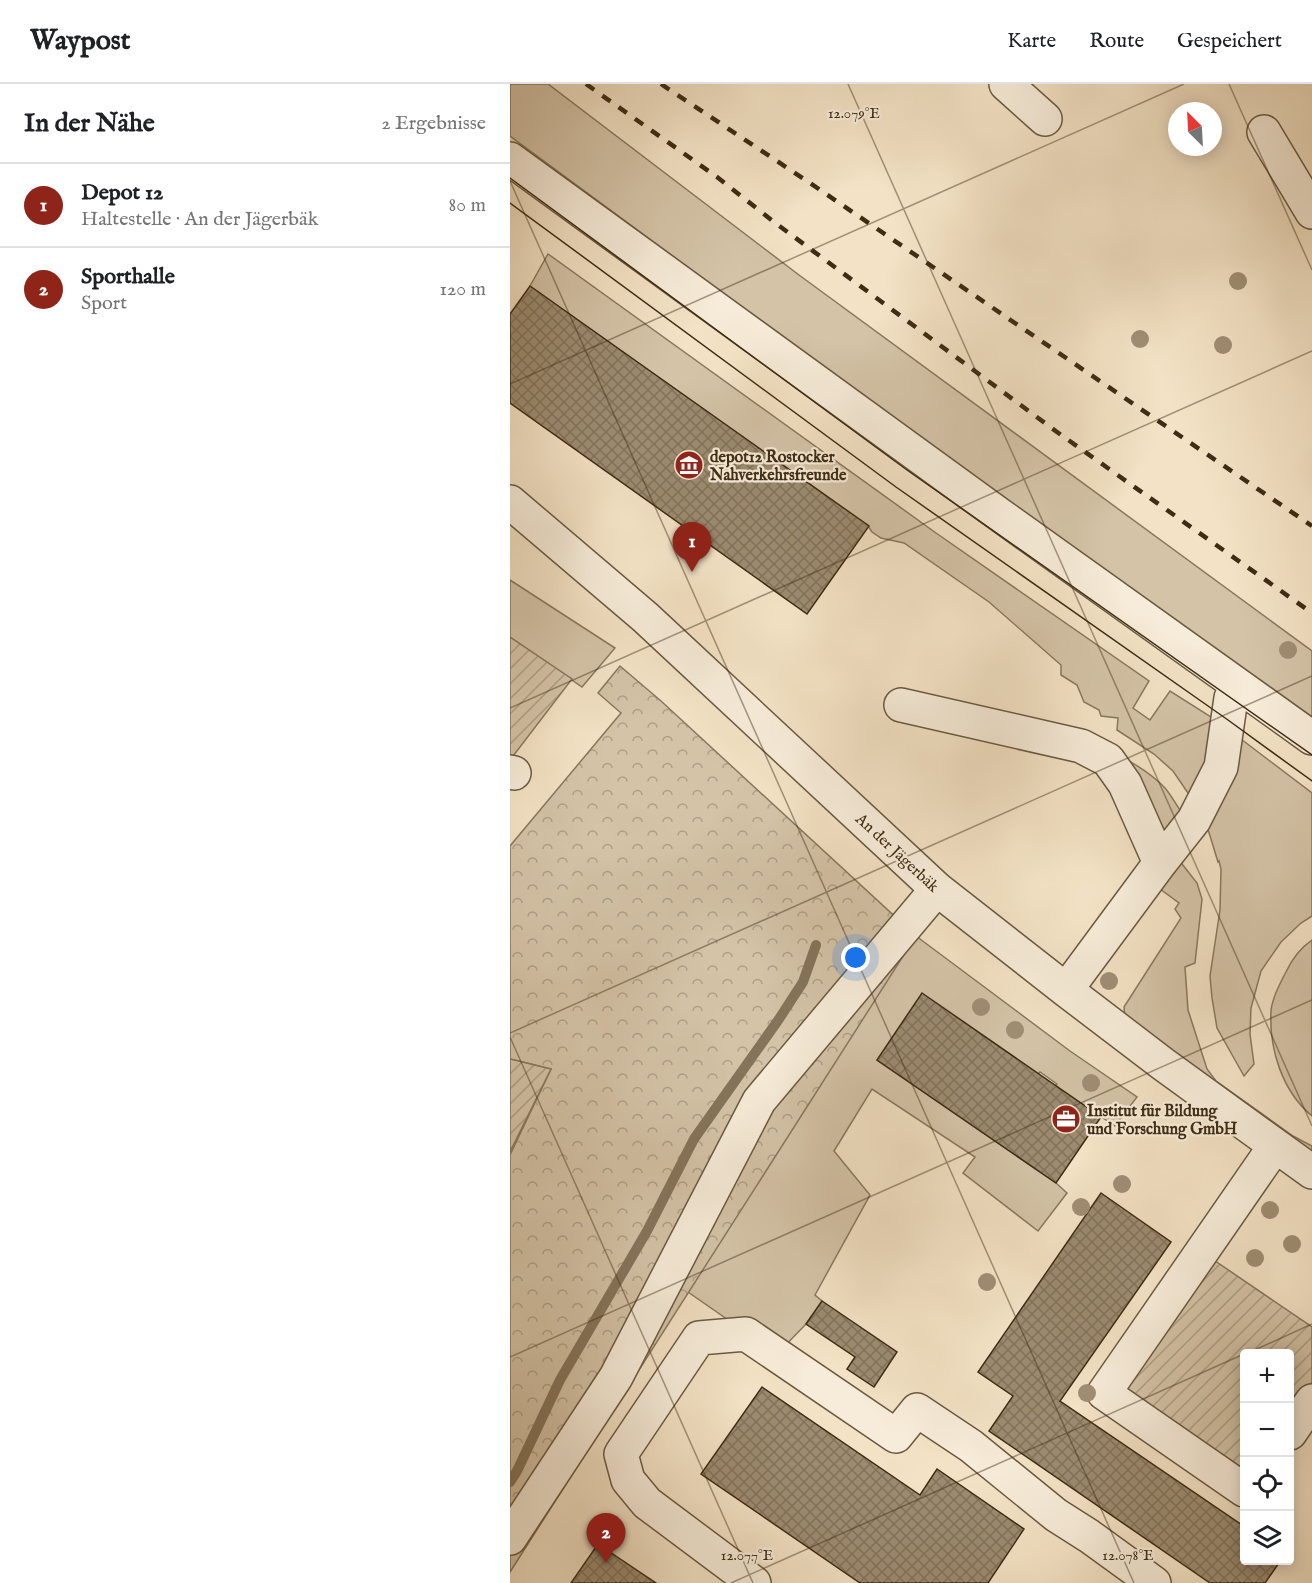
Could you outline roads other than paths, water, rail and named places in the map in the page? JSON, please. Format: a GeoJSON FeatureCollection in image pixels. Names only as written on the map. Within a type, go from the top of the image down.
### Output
{"type":"FeatureCollection","features":[{"type":"Feature","properties":{"kind":"street"},"geometry":{"type":"LineString","coordinates":[[1006,84],[1045,119]]}},
{"type":"Feature","properties":{"kind":"street"},"geometry":{"type":"LineString","coordinates":[[1264,132],[1312,212]]}},
{"type":"Feature","properties":{"kind":"street"},"geometry":{"type":"LineString","coordinates":[[510,159],[1312,738]]}},
{"type":"Feature","properties":{"kind":"street","name":"An der Jägerbäk"},"geometry":{"type":"LineString","coordinates":[[510,502],[645,617],[937,889],[1066,990],[1312,1172]]}},
{"type":"Feature","properties":{"kind":"street"},"geometry":{"type":"LineString","coordinates":[[1066,990],[1194,820],[1221,768],[1231,698],[1238,685]]}},
{"type":"Feature","properties":{"kind":"street"},"geometry":{"type":"LineString","coordinates":[[902,705],[1081,746],[1108,760],[1125,784],[1160,863]]}},
{"type":"Feature","properties":{"kind":"street"},"geometry":{"type":"LineString","coordinates":[[510,1538],[616,1377],[759,1101],[937,889]]}},
{"type":"Feature","properties":{"kind":"street"},"geometry":{"type":"LineString","coordinates":[[1240,1487],[1104,1394],[1275,1146]]}},
{"type":"Feature","properties":{"kind":"street"},"geometry":{"type":"LineString","coordinates":[[754,1583],[647,1503],[628,1480],[621,1454],[699,1338],[746,1334],[896,1436],[916,1410],[971,1446],[1056,1515],[1154,1583]]}},
{"type":"Feature","properties":{"kind":"street"},"geometry":{"type":"LineString","coordinates":[[1294,1427],[1312,1401]]}},
{"type":"Feature","properties":{"kind":"waterway"},"geometry":{"type":"LineString","coordinates":[[510,1482],[560,1380],[647,1231],[694,1139],[803,982],[816,945]]}},
{"type":"Feature","properties":{"kind":"tram line"},"geometry":{"type":"LineString","coordinates":[[510,178],[907,470],[1312,755]]}},
{"type":"Feature","properties":{"kind":"tram line"},"geometry":{"type":"LineString","coordinates":[[510,203],[896,487],[1312,781]]}},
{"type":"Feature","properties":{"kind":"railway"},"geometry":{"type":"LineString","coordinates":[[586,84],[717,177],[1057,432],[1312,613]]}},
{"type":"Feature","properties":{"kind":"railway"},"geometry":{"type":"LineString","coordinates":[[661,84],[1312,526]]}},
{"type":"Feature","properties":{"kind":"place","name":"depot12 Rostocker Nahverkehrsfreunde"},"geometry":{"type":"Point","coordinates":[689,465]}},
{"type":"Feature","properties":{"kind":"place","name":"Depot 12"},"geometry":{"type":"Point","coordinates":[692,572]}},
{"type":"Feature","properties":{"kind":"place","name":"Institut für Bildung und Forschung GmbH"},"geometry":{"type":"Point","coordinates":[1066,1119]}},
{"type":"Feature","properties":{"kind":"place","name":"Sporthalle"},"geometry":{"type":"Point","coordinates":[606,1563]}}]}
